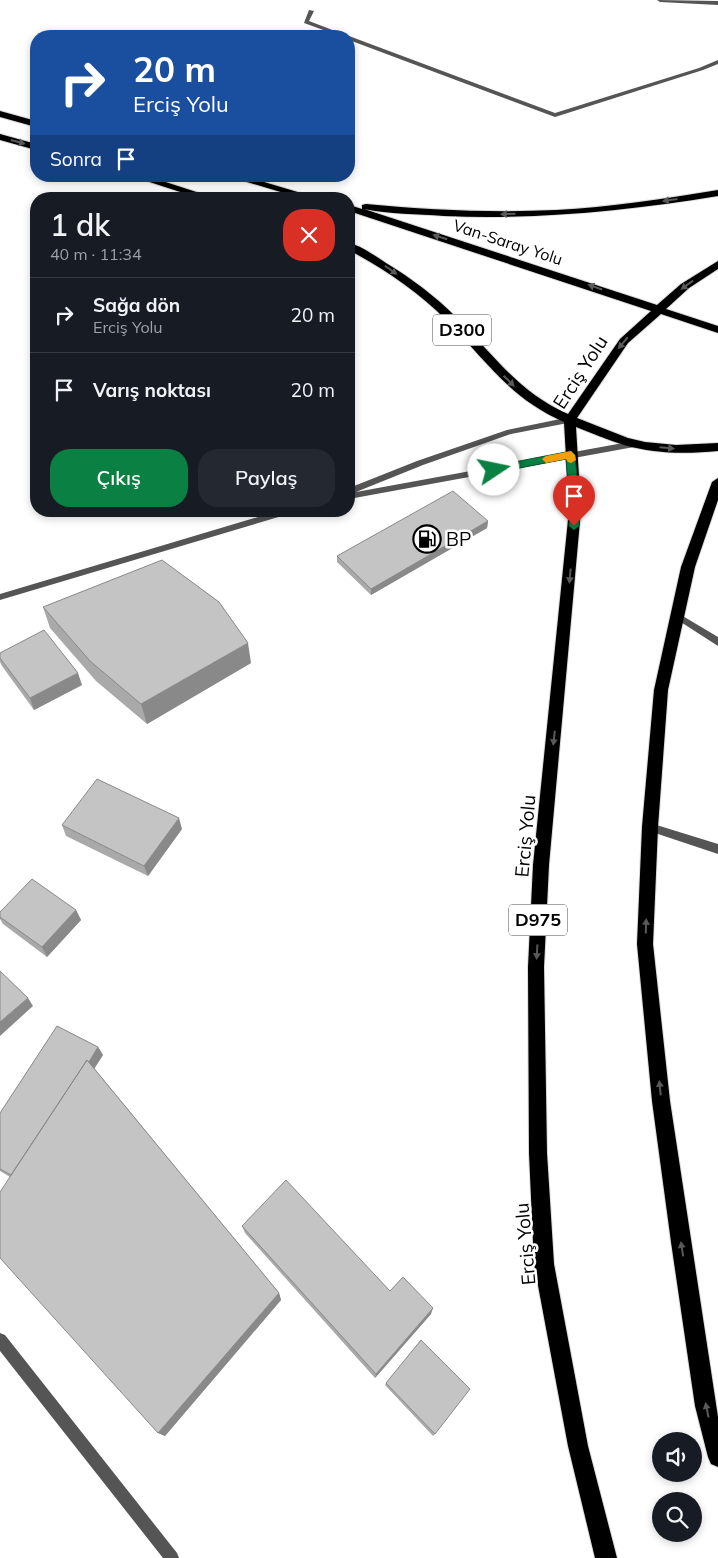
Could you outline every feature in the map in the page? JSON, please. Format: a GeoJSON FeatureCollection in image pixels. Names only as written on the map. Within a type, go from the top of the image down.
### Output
{"type":"FeatureCollection","features":[{"type":"Feature","properties":{"kind":"highway"},"geometry":{"type":"LineString","coordinates":[[0,114],[30,122]]}},
{"type":"Feature","properties":{"kind":"highway"},"geometry":{"type":"LineString","coordinates":[[0,137],[30,145]]}},
{"type":"Feature","properties":{"kind":"highway"},"geometry":{"type":"LineString","coordinates":[[156,182],[190,192]]}},
{"type":"Feature","properties":{"kind":"highway"},"geometry":{"type":"LineString","coordinates":[[254,182],[290,192]]}},
{"type":"Feature","properties":{"kind":"highway"},"geometry":{"type":"LineString","coordinates":[[355,207],[432,213],[556,213],[619,208],[718,193]]}},
{"type":"Feature","properties":{"kind":"highway","name":"Van-Saray Yolu"},"geometry":{"type":"LineString","coordinates":[[355,209],[567,278],[718,330]]}},
{"type":"Feature","properties":{"kind":"highway","name":"D300"},"geometry":{"type":"LineString","coordinates":[[355,249],[375,259],[414,287],[450,317],[507,379],[533,401],[570,420]]}},
{"type":"Feature","properties":{"kind":"highway","name":"Erciş Yolu"},"geometry":{"type":"LineString","coordinates":[[606,1558],[578,1446],[544,1264],[538,1153],[536,967],[541,865],[575,510],[570,420],[624,341],[685,286],[718,264]]}},
{"type":"Feature","properties":{"kind":"highway"},"geometry":{"type":"LineString","coordinates":[[570,420],[634,444],[669,448],[697,449],[718,447]]}},
{"type":"Feature","properties":{"kind":"highway"},"geometry":{"type":"LineString","coordinates":[[718,482],[688,567],[661,690],[650,827],[645,944],[661,1101],[706,1406],[718,1457]]}},
{"type":"Feature","properties":{"kind":"street"},"geometry":{"type":"LineString","coordinates":[[660,0],[718,3]]}},
{"type":"Feature","properties":{"kind":"street"},"geometry":{"type":"LineString","coordinates":[[311,11],[306,22],[328,30]]}},
{"type":"Feature","properties":{"kind":"street"},"geometry":{"type":"LineString","coordinates":[[355,40],[554,115],[718,62]]}},
{"type":"Feature","properties":{"kind":"street"},"geometry":{"type":"LineString","coordinates":[[355,491],[420,463],[510,432],[570,420]]}},
{"type":"Feature","properties":{"kind":"street"},"geometry":{"type":"LineString","coordinates":[[355,493],[634,444]]}},
{"type":"Feature","properties":{"kind":"street"},"geometry":{"type":"LineString","coordinates":[[0,597],[269,517]]}},
{"type":"Feature","properties":{"kind":"street"},"geometry":{"type":"LineString","coordinates":[[676,615],[718,642]]}},
{"type":"Feature","properties":{"kind":"street"},"geometry":{"type":"LineString","coordinates":[[650,827],[718,849]]}},
{"type":"Feature","properties":{"kind":"street"},"geometry":{"type":"LineString","coordinates":[[0,1340],[172,1558]]}},
{"type":"Feature","properties":{"kind":"building"},"geometry":{"type":"Polygon","coordinates":[[[453,491],[488,521],[371,589],[337,556],[453,491]]]}},
{"type":"Feature","properties":{"kind":"building"},"geometry":{"type":"Polygon","coordinates":[[[162,560],[219,602],[248,643],[141,704],[90,661],[43,607],[162,560]]]}},
{"type":"Feature","properties":{"kind":"building"},"geometry":{"type":"Polygon","coordinates":[[[44,630],[78,673],[30,698],[0,658],[0,653],[44,630]]]}},
{"type":"Feature","properties":{"kind":"building"},"geometry":{"type":"Polygon","coordinates":[[[97,779],[179,818],[144,866],[62,825],[97,779]]]}},
{"type":"Feature","properties":{"kind":"building"},"geometry":{"type":"Polygon","coordinates":[[[32,879],[76,910],[42,947],[0,917],[0,912],[32,879]]]}},
{"type":"Feature","properties":{"kind":"building"},"geometry":{"type":"Polygon","coordinates":[[[0,971],[28,998],[0,1022],[0,971]]]}},
{"type":"Feature","properties":{"kind":"building"},"geometry":{"type":"Polygon","coordinates":[[[57,1026],[98,1047],[89,1062],[87,1060],[11,1175],[0,1169],[0,1113],[57,1026]]]}},
{"type":"Feature","properties":{"kind":"building"},"geometry":{"type":"Polygon","coordinates":[[[87,1060],[279,1293],[158,1433],[0,1258],[0,1192],[87,1060]]]}},
{"type":"Feature","properties":{"kind":"building"},"geometry":{"type":"Polygon","coordinates":[[[286,1180],[390,1291],[403,1277],[433,1308],[376,1374],[242,1226],[286,1180]]]}},
{"type":"Feature","properties":{"kind":"building"},"geometry":{"type":"Polygon","coordinates":[[[421,1340],[470,1389],[435,1434],[386,1383],[421,1340]]]}},
{"type":"Feature","properties":{"kind":"slow traffic"},"geometry":{"type":"LineString","coordinates":[[546,459],[571,455],[571,460]]}},
{"type":"Feature","properties":{"kind":"place","name":"BP"},"geometry":{"type":"Point","coordinates":[427,539]}},
{"type":"Feature","properties":{"kind":"route"},"geometry":{"type":"LineString","coordinates":[[494,470],[571,455],[575,510],[574,526]]}}]}
